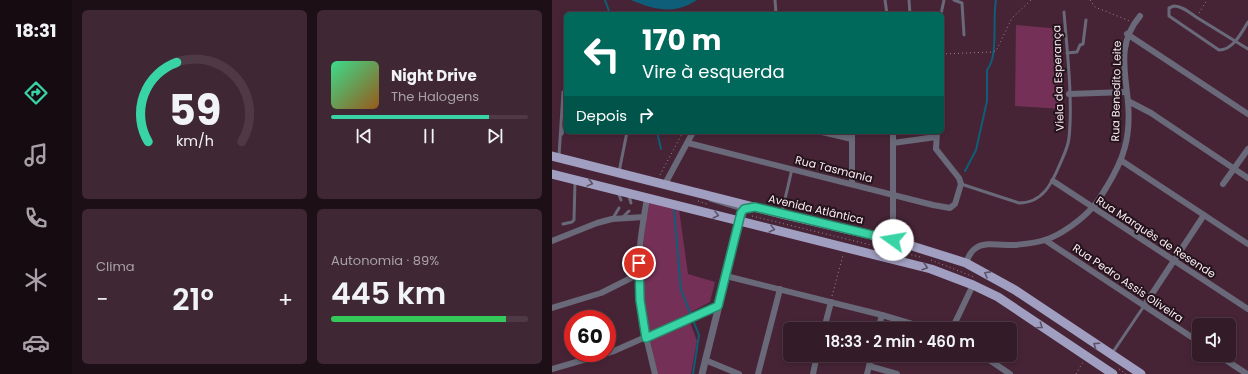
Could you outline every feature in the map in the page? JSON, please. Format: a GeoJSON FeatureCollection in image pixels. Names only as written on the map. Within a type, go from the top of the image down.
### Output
{"type":"FeatureCollection","features":[{"type":"Feature","properties":{"kind":"main road","name":"Avenida Atlântica"},"geometry":{"type":"LineString","coordinates":[[556,157],[662,181],[694,196],[755,207],[893,240],[966,263],[1015,290],[1141,374]]}},
{"type":"Feature","properties":{"kind":"main road"},"geometry":{"type":"LineString","coordinates":[[552,174],[931,269],[973,285],[998,297],[1113,374]]}},
{"type":"Feature","properties":{"kind":"main road"},"geometry":{"type":"LineString","coordinates":[[740,221],[742,210],[755,207]]}},
{"type":"Feature","properties":{"kind":"street","name":"Rua Benedito Leite"},"geometry":{"type":"LineString","coordinates":[[966,263],[972,251],[982,245],[1015,245],[1045,240],[1066,228],[1092,208],[1122,161],[1126,144],[1128,102],[1124,67],[1127,34],[1134,22],[1140,16]]}},
{"type":"Feature","properties":{"kind":"street"},"geometry":{"type":"LineString","coordinates":[[1127,34],[1248,114]]}},
{"type":"Feature","properties":{"kind":"street"},"geometry":{"type":"LineString","coordinates":[[1069,94],[1126,92]]}},
{"type":"Feature","properties":{"kind":"street"},"geometry":{"type":"LineString","coordinates":[[1128,102],[1151,113],[1248,178]]}},
{"type":"Feature","properties":{"kind":"street"},"geometry":{"type":"LineString","coordinates":[[662,181],[688,143],[692,134]]}},
{"type":"Feature","properties":{"kind":"street"},"geometry":{"type":"LineString","coordinates":[[830,134],[852,140]]}},
{"type":"Feature","properties":{"kind":"street"},"geometry":{"type":"LineString","coordinates":[[852,134],[852,184]]}},
{"type":"Feature","properties":{"kind":"street"},"geometry":{"type":"LineString","coordinates":[[893,134],[893,240]]}},
{"type":"Feature","properties":{"kind":"street"},"geometry":{"type":"LineString","coordinates":[[893,143],[937,134],[936,149],[945,164],[958,178],[961,184]]}},
{"type":"Feature","properties":{"kind":"street","name":"Rua Tasmania"},"geometry":{"type":"LineString","coordinates":[[688,143],[950,208],[955,204],[961,184]]}},
{"type":"Feature","properties":{"kind":"street"},"geometry":{"type":"LineString","coordinates":[[1224,184],[1248,149]]}},
{"type":"Feature","properties":{"kind":"street"},"geometry":{"type":"LineString","coordinates":[[1122,161],[1248,244]]}},
{"type":"Feature","properties":{"kind":"street","name":"Rua Marquês de Resende"},"geometry":{"type":"LineString","coordinates":[[1053,181],[1248,309]]}},
{"type":"Feature","properties":{"kind":"street"},"geometry":{"type":"LineString","coordinates":[[647,198],[639,274],[640,300],[646,338],[655,374]]}},
{"type":"Feature","properties":{"kind":"street"},"geometry":{"type":"LineString","coordinates":[[1144,306],[1204,216]]}},
{"type":"Feature","properties":{"kind":"street"},"geometry":{"type":"LineString","coordinates":[[552,241],[597,223],[612,219],[644,217]]}},
{"type":"Feature","properties":{"kind":"street"},"geometry":{"type":"LineString","coordinates":[[702,374],[740,221]]}},
{"type":"Feature","properties":{"kind":"street","name":"Rua Pedro Assis Oliveira"},"geometry":{"type":"LineString","coordinates":[[1045,240],[1192,337]]}},
{"type":"Feature","properties":{"kind":"street"},"geometry":{"type":"LineString","coordinates":[[552,308],[601,293],[639,274]]}},
{"type":"Feature","properties":{"kind":"street"},"geometry":{"type":"LineString","coordinates":[[726,276],[906,322]]}},
{"type":"Feature","properties":{"kind":"street"},"geometry":{"type":"LineString","coordinates":[[955,322],[973,285]]}},
{"type":"Feature","properties":{"kind":"street"},"geometry":{"type":"LineString","coordinates":[[758,374],[780,289]]}},
{"type":"Feature","properties":{"kind":"street"},"geometry":{"type":"LineString","coordinates":[[826,322],[831,302]]}},
{"type":"Feature","properties":{"kind":"street"},"geometry":{"type":"LineString","coordinates":[[552,369],[614,351],[718,306]]}},
{"type":"Feature","properties":{"kind":"street"},"geometry":{"type":"LineString","coordinates":[[880,322],[882,315]]}},
{"type":"Feature","properties":{"kind":"street"},"geometry":{"type":"LineString","coordinates":[[705,360],[739,374]]}},
{"type":"Feature","properties":{"kind":"street"},"geometry":{"type":"LineString","coordinates":[[812,374],[815,362]]}},
{"type":"Feature","properties":{"kind":"street"},"geometry":{"type":"LineString","coordinates":[[867,374],[870,362]]}},
{"type":"Feature","properties":{"kind":"street"},"geometry":{"type":"LineString","coordinates":[[992,362],[1010,374]]}},
{"type":"Feature","properties":{"kind":"street"},"geometry":{"type":"LineString","coordinates":[[1228,362],[1246,374],[1248,370]]}},
{"type":"Feature","properties":{"kind":"street"},"geometry":{"type":"LineString","coordinates":[[869,366],[897,374]]}},
{"type":"Feature","properties":{"kind":"lane"},"geometry":{"type":"LineString","coordinates":[[776,0],[776,12]]}},
{"type":"Feature","properties":{"kind":"lane"},"geometry":{"type":"LineString","coordinates":[[885,0],[887,12]]}},
{"type":"Feature","properties":{"kind":"lane"},"geometry":{"type":"LineString","coordinates":[[909,0],[910,12]]}},
{"type":"Feature","properties":{"kind":"lane"},"geometry":{"type":"LineString","coordinates":[[941,12],[944,0]]}},
{"type":"Feature","properties":{"kind":"lane"},"geometry":{"type":"LineString","coordinates":[[954,0],[962,3],[964,35]]}},
{"type":"Feature","properties":{"kind":"lane"},"geometry":{"type":"LineString","coordinates":[[1248,22],[1236,41],[1222,50],[1215,49],[1169,16],[1168,12],[1169,8],[1178,6],[1196,16],[1236,41],[1248,48]]}},
{"type":"Feature","properties":{"kind":"lane","name":"Viela da Esperança"},"geometry":{"type":"LineString","coordinates":[[961,184],[1019,204],[1026,203],[1042,195],[1053,181],[1068,139],[1069,94],[1064,12]]}},
{"type":"Feature","properties":{"kind":"lane"},"geometry":{"type":"LineString","coordinates":[[1067,52],[1077,52],[1080,45],[1083,44],[1086,20]]}},
{"type":"Feature","properties":{"kind":"lane"},"geometry":{"type":"LineString","coordinates":[[561,139],[563,92]]}},
{"type":"Feature","properties":{"kind":"lane"},"geometry":{"type":"LineString","coordinates":[[556,157],[564,128]]}},
{"type":"Feature","properties":{"kind":"lane"},"geometry":{"type":"LineString","coordinates":[[619,172],[627,134]]}},
{"type":"Feature","properties":{"kind":"lane"},"geometry":{"type":"LineString","coordinates":[[781,214],[792,169]]}},
{"type":"Feature","properties":{"kind":"lane"},"geometry":{"type":"LineString","coordinates":[[563,224],[574,220],[575,180]]}},
{"type":"Feature","properties":{"kind":"lane"},"geometry":{"type":"LineString","coordinates":[[617,191],[621,200]]}},
{"type":"Feature","properties":{"kind":"lane"},"geometry":{"type":"LineString","coordinates":[[628,193],[631,203]]}},
{"type":"Feature","properties":{"kind":"lane"},"geometry":{"type":"LineString","coordinates":[[612,219],[619,208]]}},
{"type":"Feature","properties":{"kind":"lane"},"geometry":{"type":"LineString","coordinates":[[622,218],[629,211]]}},
{"type":"Feature","properties":{"kind":"lane"},"geometry":{"type":"LineString","coordinates":[[1111,355],[1144,306]]}},
{"type":"Feature","properties":{"kind":"path"},"geometry":{"type":"LineString","coordinates":[[944,54],[991,52],[996,50],[1012,18],[1031,0]]}},
{"type":"Feature","properties":{"kind":"path"},"geometry":{"type":"LineString","coordinates":[[1090,0],[1095,7],[1134,22]]}},
{"type":"Feature","properties":{"kind":"path"},"geometry":{"type":"LineString","coordinates":[[1196,16],[1207,0]]}},
{"type":"Feature","properties":{"kind":"path"},"geometry":{"type":"LineString","coordinates":[[662,181],[681,134]]}},
{"type":"Feature","properties":{"kind":"path"},"geometry":{"type":"LineString","coordinates":[[694,196],[713,206]]}},
{"type":"Feature","properties":{"kind":"path"},"geometry":{"type":"LineString","coordinates":[[831,302],[845,247]]}},
{"type":"Feature","properties":{"kind":"path"},"geometry":{"type":"LineString","coordinates":[[1076,374],[1087,357]]}},
{"type":"Feature","properties":{"kind":"shaded area"},"geometry":{"type":"Polygon","coordinates":[[[1016,25],[1062,29],[1062,109],[1015,106],[1016,25]]]}},
{"type":"Feature","properties":{"kind":"shaded area"},"geometry":{"type":"Polygon","coordinates":[[[648,201],[679,209],[688,274],[715,282],[710,302],[649,334],[642,288],[642,257],[648,201]]]}},
{"type":"Feature","properties":{"kind":"shaded area"},"geometry":{"type":"Polygon","coordinates":[[[690,322],[697,341],[691,374],[657,374],[650,338],[690,322]]]}},
{"type":"Feature","properties":{"kind":"water"},"geometry":{"type":"Polygon","coordinates":[[[631,0],[697,0],[680,8],[664,9],[648,6],[631,0]]]}},
{"type":"Feature","properties":{"kind":"waterway"},"geometry":{"type":"LineString","coordinates":[[605,0],[609,12]]}},
{"type":"Feature","properties":{"kind":"waterway"},"geometry":{"type":"LineString","coordinates":[[965,171],[976,150],[987,101],[987,70],[991,64],[993,56],[996,0]]}},
{"type":"Feature","properties":{"kind":"waterway"},"geometry":{"type":"LineString","coordinates":[[657,134],[661,149]]}},
{"type":"Feature","properties":{"kind":"waterway"},"geometry":{"type":"LineString","coordinates":[[674,209],[681,290],[699,335],[693,374]]}},
{"type":"Feature","properties":{"kind":"route"},"geometry":{"type":"LineString","coordinates":[[639,263],[640,300],[646,338],[718,306],[741,213],[744,209],[755,207],[893,240]]}}]}
